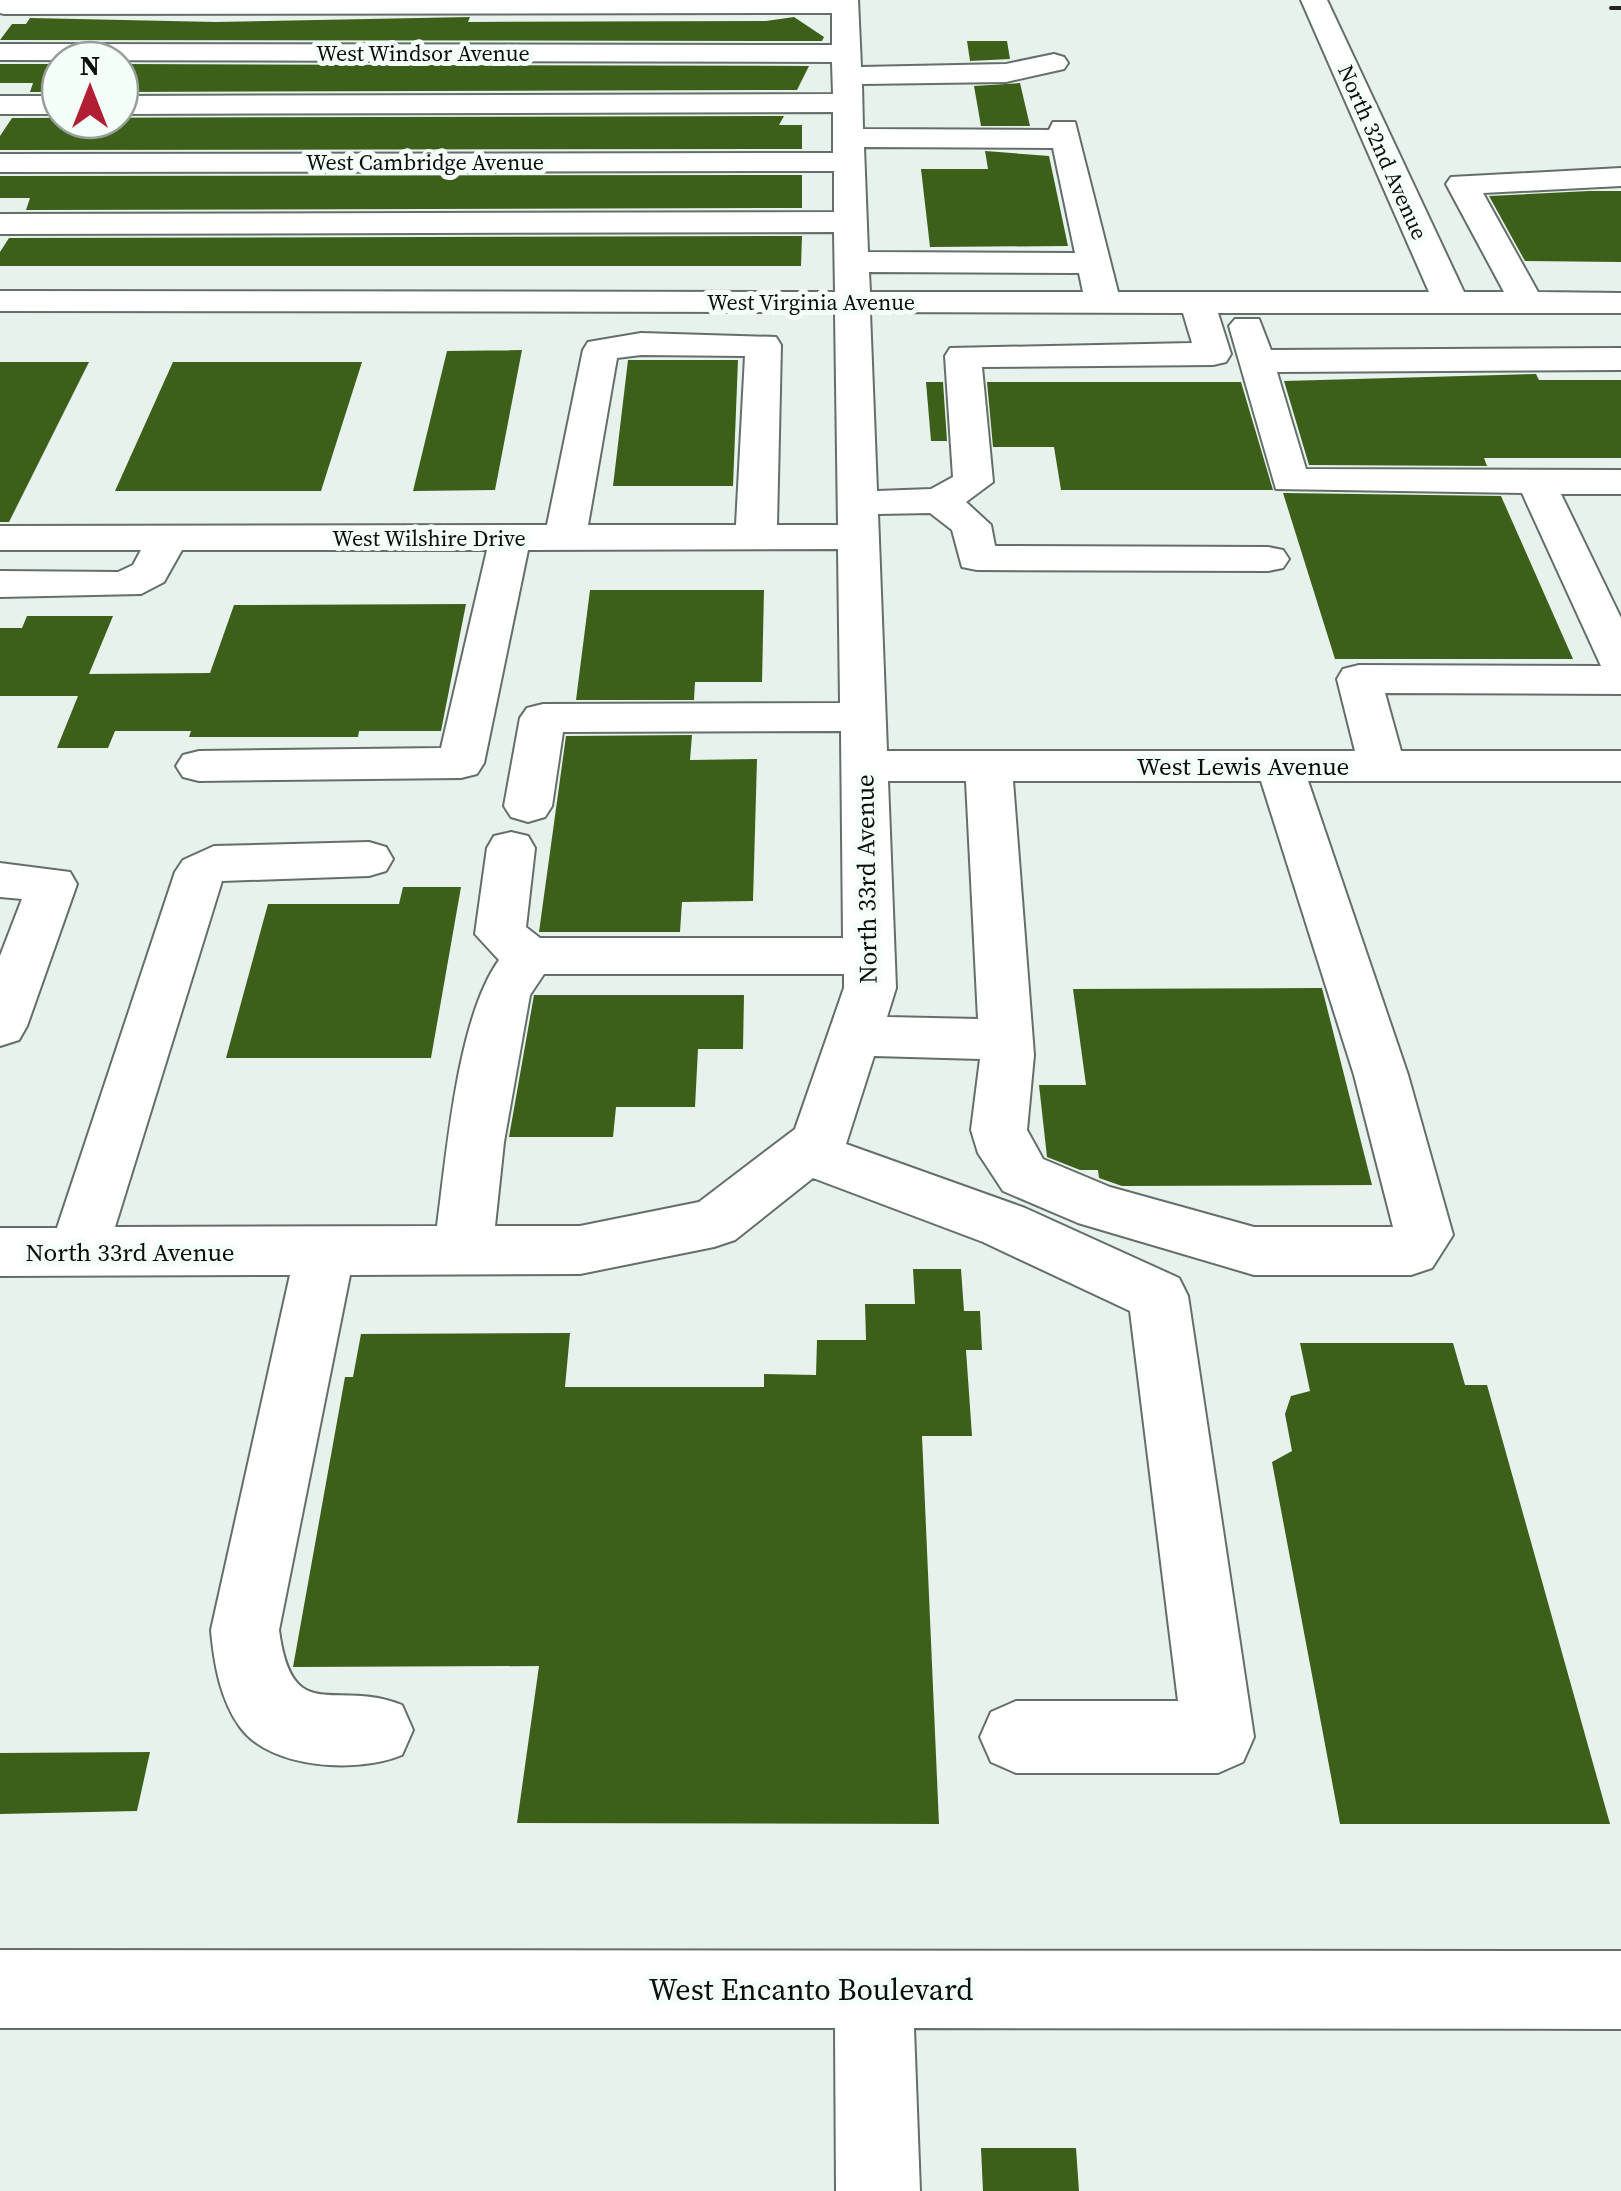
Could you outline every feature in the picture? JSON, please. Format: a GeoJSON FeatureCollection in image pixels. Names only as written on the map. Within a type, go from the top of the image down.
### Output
{"type":"FeatureCollection","features":[{"type":"Feature","properties":{"kind":"street","name":"North 32nd Avenue"},"geometry":{"type":"LineString","coordinates":[[1314,0],[1452,304]]}},
{"type":"Feature","properties":{"kind":"street"},"geometry":{"type":"LineString","coordinates":[[4,6],[845,2]]}},
{"type":"Feature","properties":{"kind":"street","name":"North 33rd Avenue"},"geometry":{"type":"LineString","coordinates":[[0,1252],[580,1250],[714,1223],[819,1142],[870,988],[845,2]]}},
{"type":"Feature","properties":{"kind":"street","name":"West Windsor Avenue"},"geometry":{"type":"LineString","coordinates":[[0,52],[847,78]]}},
{"type":"Feature","properties":{"kind":"street"},"geometry":{"type":"LineString","coordinates":[[140,103],[1006,73],[1054,63]]}},
{"type":"Feature","properties":{"kind":"street"},"geometry":{"type":"LineString","coordinates":[[0,105],[40,105]]}},
{"type":"Feature","properties":{"kind":"street","name":"West Cambridge Avenue"},"geometry":{"type":"LineString","coordinates":[[0,163],[849,150],[1065,133],[1094,262]]}},
{"type":"Feature","properties":{"kind":"street"},"geometry":{"type":"LineString","coordinates":[[1528,304],[1462,184],[1621,177]]}},
{"type":"Feature","properties":{"kind":"street"},"geometry":{"type":"LineString","coordinates":[[0,224],[850,222]]}},
{"type":"Feature","properties":{"kind":"street"},"geometry":{"type":"LineString","coordinates":[[852,282],[1094,262],[1103,303]]}},
{"type":"Feature","properties":{"kind":"street","name":"West Virginia Avenue"},"geometry":{"type":"LineString","coordinates":[[0,300],[852,282],[1103,303],[1621,304]]}},
{"type":"Feature","properties":{"kind":"street"},"geometry":{"type":"LineString","coordinates":[[1197,303],[1213,354],[963,356],[973,482],[939,501],[971,525],[977,558],[1268,559]]}},
{"type":"Feature","properties":{"kind":"street"},"geometry":{"type":"LineString","coordinates":[[1242,303],[1290,480],[1621,482]]}},
{"type":"Feature","properties":{"kind":"street"},"geometry":{"type":"LineString","coordinates":[[565,537],[601,350],[642,344],[763,345],[756,537]]}},
{"type":"Feature","properties":{"kind":"street"},"geometry":{"type":"LineString","coordinates":[[1256,362],[1621,360]]}},
{"type":"Feature","properties":{"kind":"street"},"geometry":{"type":"LineString","coordinates":[[1536,482],[1621,664]]}},
{"type":"Feature","properties":{"kind":"street","name":"West Wilshire Drive"},"geometry":{"type":"LineString","coordinates":[[0,539],[756,537],[858,520],[939,501]]}},
{"type":"Feature","properties":{"kind":"street"},"geometry":{"type":"LineString","coordinates":[[0,584],[126,585],[149,573],[168,538]]}},
{"type":"Feature","properties":{"kind":"street"},"geometry":{"type":"LineString","coordinates":[[199,766],[461,763],[510,538]]}},
{"type":"Feature","properties":{"kind":"street"},"geometry":{"type":"LineString","coordinates":[[1382,766],[1359,679],[1621,680]]}},
{"type":"Feature","properties":{"kind":"street","name":"West Lewis Avenue"},"geometry":{"type":"LineString","coordinates":[[528,956],[500,934],[543,718],[864,741],[988,766],[1621,766]]}},
{"type":"Feature","properties":{"kind":"street"},"geometry":{"type":"LineString","coordinates":[[988,766],[1006,1040],[998,1130],[1006,1153],[1022,1175],[1098,1207],[1254,1251],[1396,1252],[1420,1245],[1424,1235],[1381,1075],[1280,766]]}},
{"type":"Feature","properties":{"kind":"street"},"geometry":{"type":"LineString","coordinates":[[78,1252],[200,872],[214,863],[369,859]]}},
{"type":"Feature","properties":{"kind":"street"},"geometry":{"type":"LineString","coordinates":[[0,880],[52,884],[0,1026]]}},
{"type":"Feature","properties":{"kind":"street"},"geometry":{"type":"LineString","coordinates":[[463,1251],[476,1142],[504,992],[528,956],[869,956]]}},
{"type":"Feature","properties":{"kind":"street"},"geometry":{"type":"LineString","coordinates":[[854,1036],[1006,1040]]}},
{"type":"Feature","properties":{"kind":"street"},"geometry":{"type":"LineString","coordinates":[[805,1152],[1004,1225],[1158,1296],[1218,1737],[1016,1737]]}},
{"type":"Feature","properties":{"kind":"street"},"geometry":{"type":"LineString","coordinates":[[325,1251],[245,1630],[248,1674],[275,1717],[320,1732],[377,1730]]}},
{"type":"Feature","properties":{"kind":"street","name":"West Encanto Boulevard"},"geometry":{"type":"LineString","coordinates":[[0,1989],[1621,1990]]}},
{"type":"Feature","properties":{"kind":"street"},"geometry":{"type":"LineString","coordinates":[[874,1989],[878,2191]]}},
{"type":"Feature","properties":{"kind":"building"},"geometry":{"type":"Polygon","coordinates":[[[470,17],[468,22],[766,21],[794,17],[824,37],[822,41],[0,40],[12,24],[26,24],[30,18],[216,22],[470,17]]]}},
{"type":"Feature","properties":{"kind":"building"},"geometry":{"type":"Polygon","coordinates":[[[967,41],[1007,41],[1010,59],[970,61],[967,41]]]}},
{"type":"Feature","properties":{"kind":"building"},"geometry":{"type":"Polygon","coordinates":[[[0,64],[40,64],[40,92],[30,92],[33,83],[0,83],[0,64]]]}},
{"type":"Feature","properties":{"kind":"building"},"geometry":{"type":"Polygon","coordinates":[[[140,64],[809,66],[797,90],[140,92],[140,64]]]}},
{"type":"Feature","properties":{"kind":"building"},"geometry":{"type":"Polygon","coordinates":[[[1020,83],[1030,126],[981,126],[974,86],[1020,83]]]}},
{"type":"Feature","properties":{"kind":"building"},"geometry":{"type":"Polygon","coordinates":[[[784,116],[779,125],[802,125],[802,149],[0,150],[0,136],[12,118],[40,118],[40,140],[140,140],[140,118],[784,116]]]}},
{"type":"Feature","properties":{"kind":"building"},"geometry":{"type":"Polygon","coordinates":[[[985,151],[1049,156],[1068,246],[930,247],[921,169],[988,169],[985,151]]]}},
{"type":"Feature","properties":{"kind":"building"},"geometry":{"type":"Polygon","coordinates":[[[802,175],[802,208],[26,210],[30,198],[0,198],[0,176],[802,175]]]}},
{"type":"Feature","properties":{"kind":"building"},"geometry":{"type":"Polygon","coordinates":[[[1621,191],[1621,262],[1525,261],[1489,196],[1621,191]]]}},
{"type":"Feature","properties":{"kind":"building"},"geometry":{"type":"Polygon","coordinates":[[[802,236],[801,266],[0,266],[0,252],[9,238],[802,236]]]}},
{"type":"Feature","properties":{"kind":"building"},"geometry":{"type":"Polygon","coordinates":[[[522,350],[495,490],[413,491],[447,351],[522,350]]]}},
{"type":"Feature","properties":{"kind":"building"},"geometry":{"type":"Polygon","coordinates":[[[628,360],[738,360],[733,486],[613,486],[628,360]]]}},
{"type":"Feature","properties":{"kind":"building"},"geometry":{"type":"Polygon","coordinates":[[[0,362],[89,362],[9,522],[0,522],[0,362]]]}},
{"type":"Feature","properties":{"kind":"building"},"geometry":{"type":"Polygon","coordinates":[[[173,362],[362,362],[321,491],[115,491],[173,362]]]}},
{"type":"Feature","properties":{"kind":"building"},"geometry":{"type":"Polygon","coordinates":[[[1536,374],[1539,380],[1621,380],[1621,458],[1484,458],[1487,466],[1309,465],[1284,381],[1536,374]]]}},
{"type":"Feature","properties":{"kind":"building"},"geometry":{"type":"Polygon","coordinates":[[[926,382],[943,382],[947,441],[931,441],[926,382]]]}},
{"type":"Feature","properties":{"kind":"building"},"geometry":{"type":"Polygon","coordinates":[[[987,382],[1241,382],[1273,490],[1061,490],[1054,447],[993,447],[987,382]]]}},
{"type":"Feature","properties":{"kind":"building"},"geometry":{"type":"Polygon","coordinates":[[[1283,493],[1501,496],[1573,659],[1335,659],[1283,493]]]}},
{"type":"Feature","properties":{"kind":"building"},"geometry":{"type":"Polygon","coordinates":[[[590,590],[764,590],[762,682],[695,682],[694,700],[576,700],[590,590]]]}},
{"type":"Feature","properties":{"kind":"building"},"geometry":{"type":"Polygon","coordinates":[[[466,604],[441,731],[359,731],[358,737],[189,737],[191,731],[115,731],[108,748],[57,748],[78,696],[0,696],[0,628],[22,628],[27,616],[113,616],[89,674],[210,673],[234,605],[466,604]]]}},
{"type":"Feature","properties":{"kind":"building"},"geometry":{"type":"Polygon","coordinates":[[[692,735],[690,760],[757,759],[753,901],[682,902],[680,932],[539,932],[566,736],[692,735]]]}},
{"type":"Feature","properties":{"kind":"building"},"geometry":{"type":"Polygon","coordinates":[[[403,887],[461,887],[431,1058],[226,1058],[268,904],[399,904],[403,887]]]}},
{"type":"Feature","properties":{"kind":"building"},"geometry":{"type":"Polygon","coordinates":[[[1322,988],[1372,1185],[1122,1186],[1099,1178],[1098,1170],[1080,1170],[1047,1157],[1039,1085],[1086,1085],[1073,989],[1322,988]]]}},
{"type":"Feature","properties":{"kind":"building"},"geometry":{"type":"Polygon","coordinates":[[[534,995],[744,995],[743,1049],[698,1049],[695,1107],[616,1107],[613,1137],[509,1137],[534,995]]]}},
{"type":"Feature","properties":{"kind":"building"},"geometry":{"type":"Polygon","coordinates":[[[913,1269],[961,1269],[964,1311],[980,1311],[982,1350],[966,1350],[972,1436],[922,1436],[939,1824],[517,1823],[539,1666],[293,1667],[345,1377],[353,1377],[361,1334],[570,1333],[565,1387],[764,1387],[764,1374],[816,1375],[817,1340],[866,1340],[865,1304],[915,1304],[913,1269]]]}},
{"type":"Feature","properties":{"kind":"building"},"geometry":{"type":"Polygon","coordinates":[[[1300,1343],[1453,1343],[1465,1385],[1487,1385],[1610,1824],[1340,1824],[1272,1462],[1292,1451],[1285,1414],[1291,1396],[1310,1391],[1300,1343]]]}},
{"type":"Feature","properties":{"kind":"building"},"geometry":{"type":"Polygon","coordinates":[[[150,1752],[137,1811],[0,1814],[0,1753],[150,1752]]]}},
{"type":"Feature","properties":{"kind":"building"},"geometry":{"type":"Polygon","coordinates":[[[981,2148],[1076,2148],[1079,2191],[983,2191],[981,2148]]]}},
{"type":"Feature","properties":{"kind":"railway"},"geometry":{"type":"LineString","coordinates":[[1611,8],[1621,8]]}}]}
